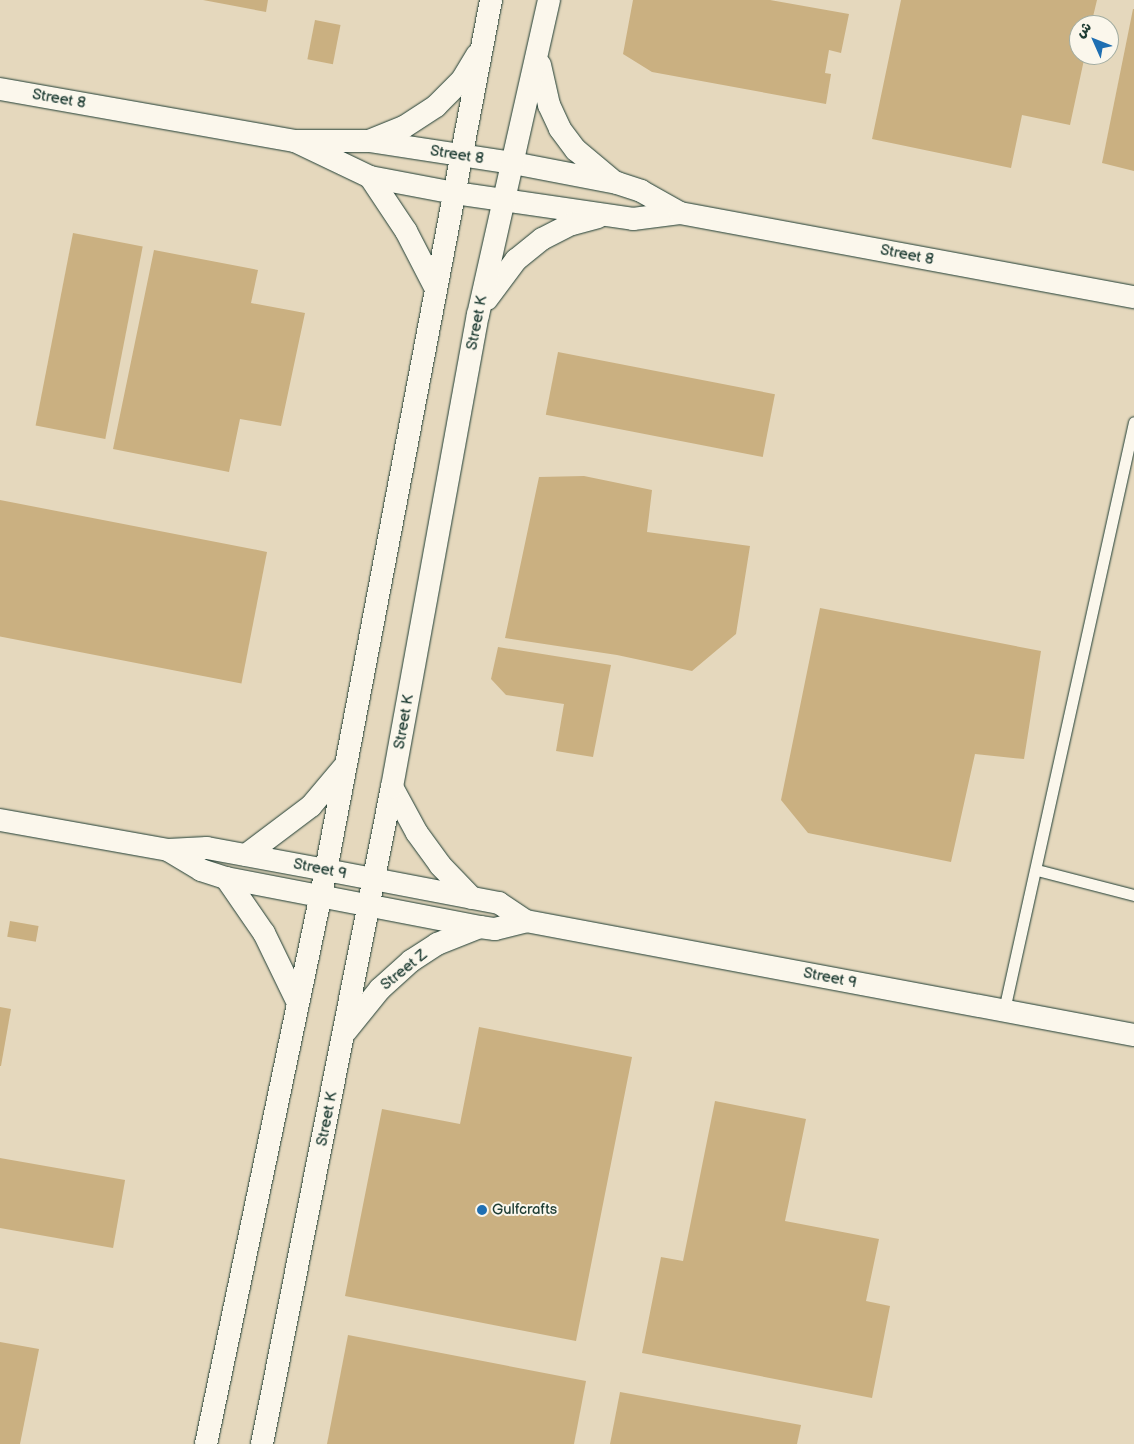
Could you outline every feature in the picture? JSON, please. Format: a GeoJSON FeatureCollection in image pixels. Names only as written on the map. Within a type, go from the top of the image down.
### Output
{"type":"FeatureCollection","features":[{"type":"Feature","properties":{"kind":"street"},"geometry":{"type":"LineString","coordinates":[[206,1444],[321,897],[436,289],[456,193],[491,0]]}},
{"type":"Feature","properties":{"kind":"street","name":"Street K"},"geometry":{"type":"LineString","coordinates":[[262,1444],[392,787],[478,315],[539,54],[549,0]]}},
{"type":"Feature","properties":{"kind":"street"},"geometry":{"type":"LineString","coordinates":[[369,141],[404,127],[436,106],[462,80],[482,48]]}},
{"type":"Feature","properties":{"kind":"street","name":"Street 8"},"geometry":{"type":"LineString","coordinates":[[539,54],[541,80],[560,129],[576,150],[617,183]]}},
{"type":"Feature","properties":{"kind":"street","name":"Street 8"},"geometry":{"type":"LineString","coordinates":[[0,89],[295,141],[369,141],[513,163],[617,183],[641,190],[680,213]]}},
{"type":"Feature","properties":{"kind":"street","name":"Street 8"},"geometry":{"type":"LineString","coordinates":[[295,141],[370,177],[456,193],[633,218],[680,213],[1134,297]]}},
{"type":"Feature","properties":{"kind":"street"},"geometry":{"type":"LineString","coordinates":[[370,177],[406,231],[436,289]]}},
{"type":"Feature","properties":{"kind":"street"},"geometry":{"type":"LineString","coordinates":[[478,315],[494,286],[516,260],[542,239],[572,224],[604,215]]}},
{"type":"Feature","properties":{"kind":"street"},"geometry":{"type":"LineString","coordinates":[[246,855],[311,806],[346,764]]}},
{"type":"Feature","properties":{"kind":"street"},"geometry":{"type":"LineString","coordinates":[[392,787],[417,833],[440,865],[472,898]]}},
{"type":"Feature","properties":{"kind":"street","name":"Street 9"},"geometry":{"type":"LineString","coordinates":[[0,820],[168,850],[207,848],[326,870],[499,903],[526,921],[1134,1035]]}},
{"type":"Feature","properties":{"kind":"street","name":"Street 9"},"geometry":{"type":"LineString","coordinates":[[168,850],[201,870],[226,878],[321,897],[495,929],[526,921]]}},
{"type":"Feature","properties":{"kind":"street"},"geometry":{"type":"LineString","coordinates":[[226,878],[264,933],[298,1003]]}},
{"type":"Feature","properties":{"kind":"street","name":"Street Z"},"geometry":{"type":"LineString","coordinates":[[344,1033],[380,989],[411,961],[437,944],[480,927]]}},
{"type":"Feature","properties":{"kind":"lane"},"geometry":{"type":"LineString","coordinates":[[1004,1010],[1037,870],[1133,429]]}},
{"type":"Feature","properties":{"kind":"lane"},"geometry":{"type":"LineString","coordinates":[[1037,870],[1134,895]]}},
{"type":"Feature","properties":{"kind":"shaded area"},"geometry":{"type":"Polygon","coordinates":[[[0,0],[1134,0],[1134,1444],[0,1444],[0,0]]]}},
{"type":"Feature","properties":{"kind":"building"},"geometry":{"type":"Polygon","coordinates":[[[203,0],[268,0],[266,12],[203,0]]]}},
{"type":"Feature","properties":{"kind":"building"},"geometry":{"type":"Polygon","coordinates":[[[633,0],[770,0],[849,14],[841,53],[829,50],[825,73],[831,74],[826,104],[652,72],[623,54],[633,0]]]}},
{"type":"Feature","properties":{"kind":"building"},"geometry":{"type":"Polygon","coordinates":[[[901,0],[1097,0],[1093,15],[1069,15],[1069,65],[1083,65],[1070,125],[1022,115],[1011,168],[872,139],[901,0]]]}},
{"type":"Feature","properties":{"kind":"building"},"geometry":{"type":"Polygon","coordinates":[[[1134,9],[1134,171],[1102,163],[1134,9]]]}},
{"type":"Feature","properties":{"kind":"building"},"geometry":{"type":"Polygon","coordinates":[[[315,20],[341,25],[333,64],[307,59],[315,20]]]}},
{"type":"Feature","properties":{"kind":"building"},"geometry":{"type":"Polygon","coordinates":[[[73,233],[143,247],[105,439],[36,425],[73,233]]]}},
{"type":"Feature","properties":{"kind":"building"},"geometry":{"type":"Polygon","coordinates":[[[154,250],[258,270],[251,303],[305,313],[281,426],[240,419],[229,472],[113,449],[154,250]]]}},
{"type":"Feature","properties":{"kind":"building"},"geometry":{"type":"Polygon","coordinates":[[[558,352],[775,394],[763,457],[546,415],[558,352]]]}},
{"type":"Feature","properties":{"kind":"building"},"geometry":{"type":"Polygon","coordinates":[[[584,476],[652,490],[647,532],[750,546],[736,634],[692,671],[617,655],[505,638],[539,477],[584,476]]]}},
{"type":"Feature","properties":{"kind":"building"},"geometry":{"type":"Polygon","coordinates":[[[0,500],[267,552],[241,683],[0,637],[0,500]]]}},
{"type":"Feature","properties":{"kind":"building"},"geometry":{"type":"Polygon","coordinates":[[[820,608],[1041,651],[1024,759],[975,754],[951,862],[808,833],[781,800],[820,608]]]}},
{"type":"Feature","properties":{"kind":"building"},"geometry":{"type":"Polygon","coordinates":[[[498,647],[611,665],[593,757],[556,751],[564,704],[506,695],[491,679],[498,647]]]}},
{"type":"Feature","properties":{"kind":"building"},"geometry":{"type":"Polygon","coordinates":[[[10,921],[39,926],[36,942],[7,937],[10,921]]]}},
{"type":"Feature","properties":{"kind":"building"},"geometry":{"type":"Polygon","coordinates":[[[0,1007],[11,1009],[1,1066],[0,1066],[0,1007]]]}},
{"type":"Feature","properties":{"kind":"building","name":"Gulfcrafts"},"geometry":{"type":"Polygon","coordinates":[[[479,1027],[632,1057],[576,1341],[345,1296],[382,1109],[460,1124],[479,1027]]]}},
{"type":"Feature","properties":{"kind":"building"},"geometry":{"type":"Polygon","coordinates":[[[715,1101],[806,1119],[785,1221],[879,1239],[866,1301],[890,1306],[872,1398],[642,1353],[661,1257],[683,1261],[715,1101]]]}},
{"type":"Feature","properties":{"kind":"building"},"geometry":{"type":"Polygon","coordinates":[[[0,1158],[125,1180],[113,1248],[0,1228],[0,1158]]]}},
{"type":"Feature","properties":{"kind":"building"},"geometry":{"type":"Polygon","coordinates":[[[348,1335],[586,1381],[574,1444],[327,1444],[348,1335]]]}},
{"type":"Feature","properties":{"kind":"building"},"geometry":{"type":"Polygon","coordinates":[[[0,1342],[39,1349],[20,1444],[0,1444],[0,1342]]]}},
{"type":"Feature","properties":{"kind":"building"},"geometry":{"type":"Polygon","coordinates":[[[620,1392],[801,1425],[797,1444],[610,1444],[620,1392]]]}},
{"type":"Feature","properties":{"kind":"place","name":"Gulfcrafts"},"geometry":{"type":"Point","coordinates":[482,1210]}}]}
